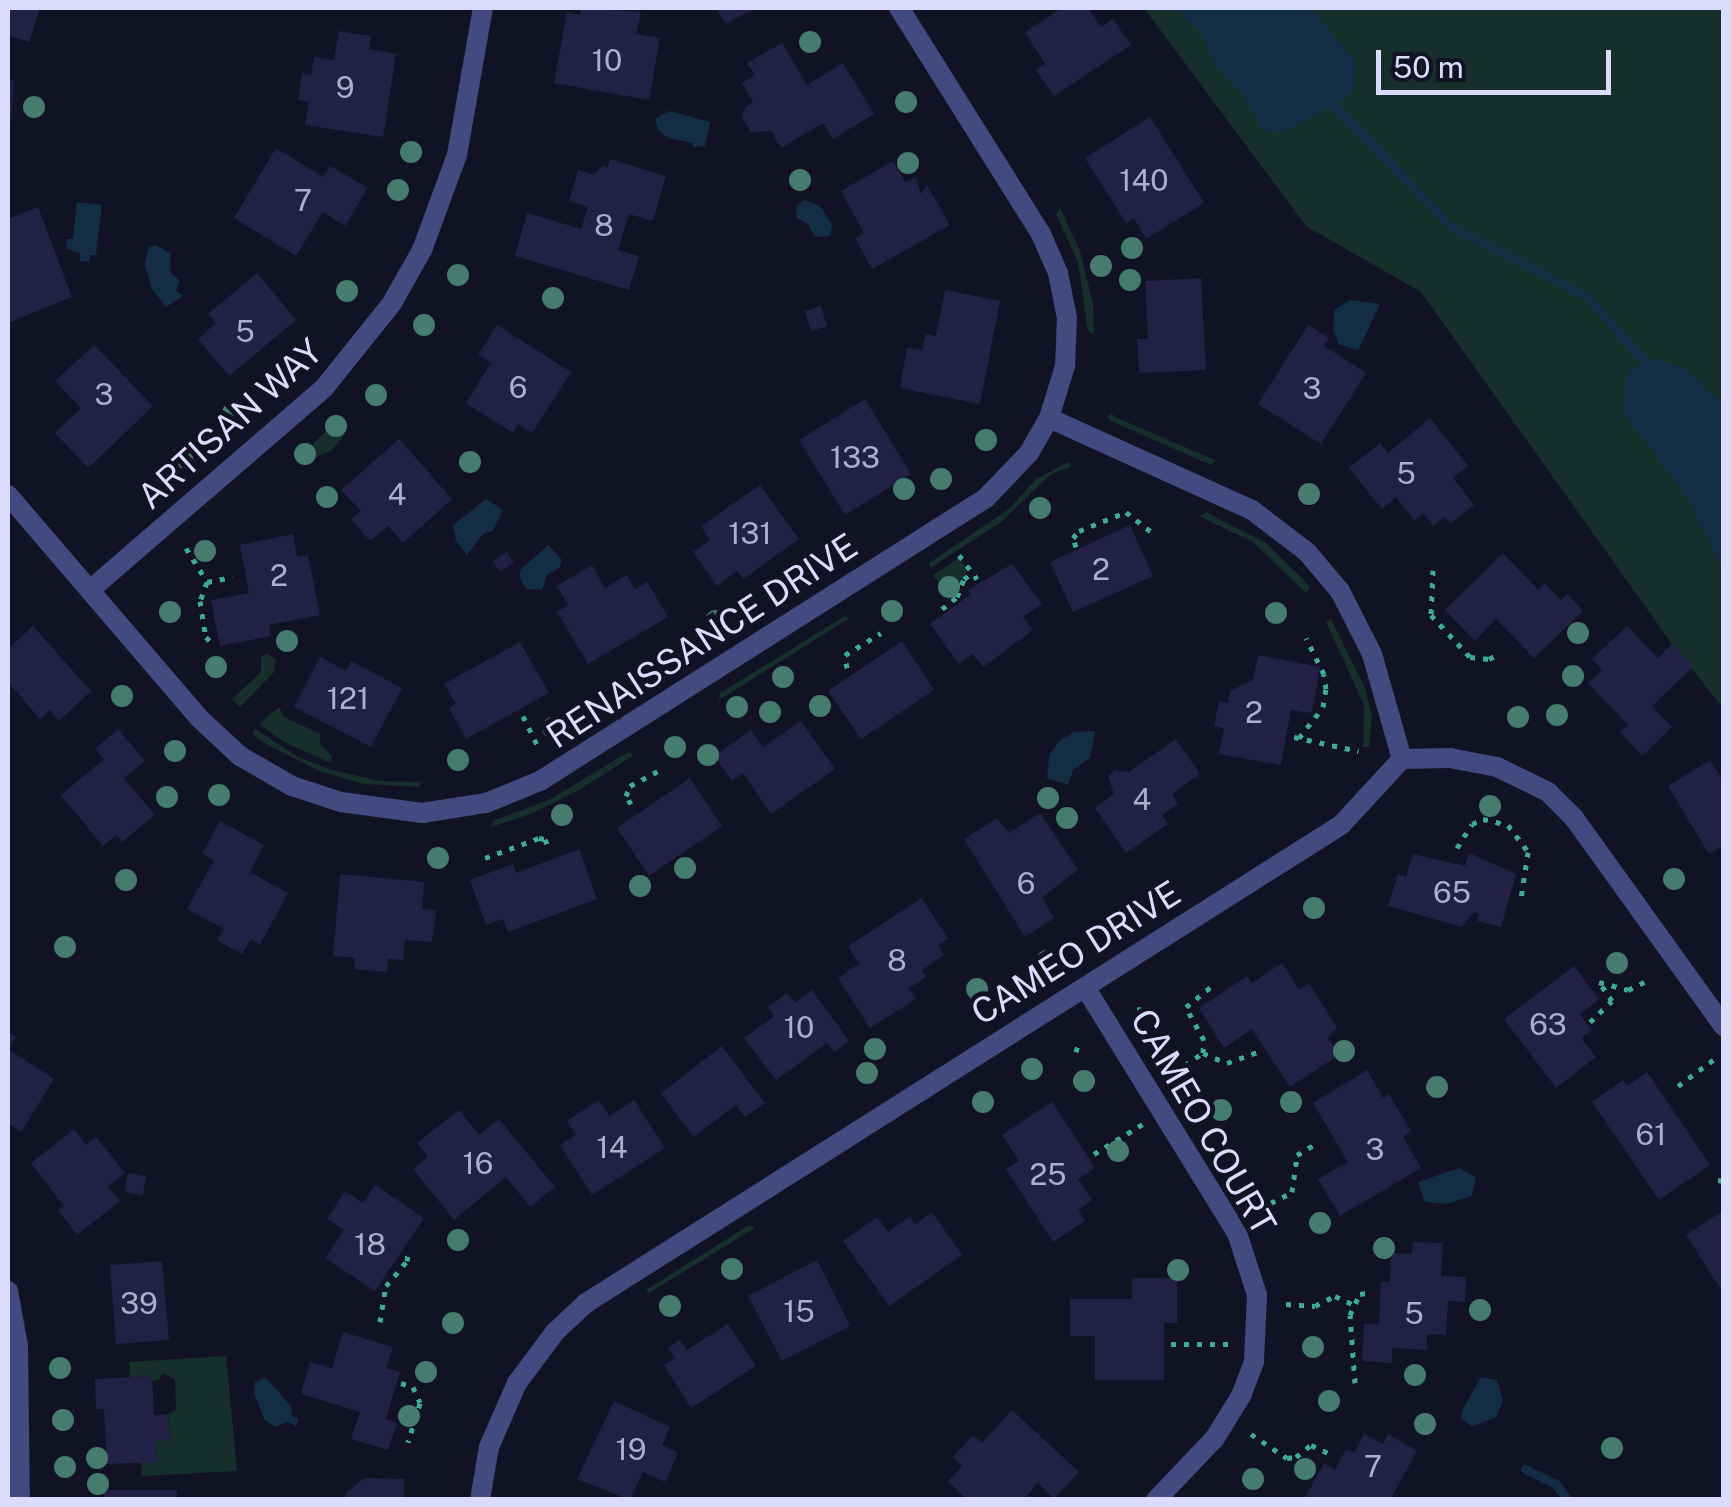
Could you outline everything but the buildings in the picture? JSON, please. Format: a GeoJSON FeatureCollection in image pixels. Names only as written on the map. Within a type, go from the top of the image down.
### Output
{"type":"FeatureCollection","features":[{"type":"Feature","properties":{"kind":"street","name":"ARTISAN WAY"},"geometry":{"type":"LineString","coordinates":[[90,590],[324,388],[392,303],[422,250],[457,155],[484,8]]}},
{"type":"Feature","properties":{"kind":"street","name":"RENAISSANCE DRIVE"},"geometry":{"type":"LineString","coordinates":[[8,495],[199,718],[252,764],[303,791],[342,802],[422,813],[470,807],[521,790],[580,759],[962,515],[1013,473],[1049,418],[1065,366],[1066,318],[1058,273],[1041,234],[899,8]]}},
{"type":"Feature","properties":{"kind":"street"},"geometry":{"type":"LineString","coordinates":[[1049,418],[1252,510],[1306,552],[1340,591],[1372,654],[1402,759],[1450,758],[1497,767],[1548,792],[1574,818],[1724,1027]]}},
{"type":"Feature","properties":{"kind":"street","name":"CAMEO DRIVE"},"geometry":{"type":"LineString","coordinates":[[480,1500],[489,1447],[517,1383],[555,1332],[586,1303],[1341,824],[1402,759]]}},
{"type":"Feature","properties":{"kind":"street","name":"CAMEO COURT"},"geometry":{"type":"LineString","coordinates":[[1086,987],[1237,1234],[1250,1270],[1258,1314],[1254,1362],[1229,1418],[1156,1500]]}},
{"type":"Feature","properties":{"kind":"street"},"geometry":{"type":"LineString","coordinates":[[8,1291],[18,1346],[20,1500]]}},
{"type":"Feature","properties":{"kind":"path"},"geometry":{"type":"LineString","coordinates":[[1076,547],[1073,538],[1079,531],[1126,512],[1135,514],[1158,536]]}},
{"type":"Feature","properties":{"kind":"path"},"geometry":{"type":"LineString","coordinates":[[186,548],[206,582],[200,601],[206,638],[214,644]]}},
{"type":"Feature","properties":{"kind":"path"},"geometry":{"type":"LineString","coordinates":[[942,609],[975,576],[959,555]]}},
{"type":"Feature","properties":{"kind":"path"},"geometry":{"type":"LineString","coordinates":[[1433,570],[1431,615],[1470,657],[1489,658],[1498,654]]}},
{"type":"Feature","properties":{"kind":"path"},"geometry":{"type":"LineString","coordinates":[[206,582],[233,577]]}},
{"type":"Feature","properties":{"kind":"path"},"geometry":{"type":"LineString","coordinates":[[847,668],[845,656],[880,633]]}},
{"type":"Feature","properties":{"kind":"path"},"geometry":{"type":"LineString","coordinates":[[1306,638],[1324,674],[1326,689],[1323,706],[1296,738],[1358,751]]}},
{"type":"Feature","properties":{"kind":"path"},"geometry":{"type":"LineString","coordinates":[[524,716],[537,745]]}},
{"type":"Feature","properties":{"kind":"path"},"geometry":{"type":"LineString","coordinates":[[631,804],[626,796],[630,786],[660,770]]}},
{"type":"Feature","properties":{"kind":"path"},"geometry":{"type":"LineString","coordinates":[[1457,848],[1472,824],[1483,819],[1508,825],[1528,852],[1521,899]]}},
{"type":"Feature","properties":{"kind":"path"},"geometry":{"type":"LineString","coordinates":[[485,858],[539,838],[545,840],[548,850]]}},
{"type":"Feature","properties":{"kind":"path"},"geometry":{"type":"LineString","coordinates":[[1590,1022],[1612,1001],[1599,982],[1628,990],[1652,979]]}},
{"type":"Feature","properties":{"kind":"path"},"geometry":{"type":"LineString","coordinates":[[1203,1053],[1204,1040],[1186,1007],[1211,986]]}},
{"type":"Feature","properties":{"kind":"path"},"geometry":{"type":"LineString","coordinates":[[1076,1052],[1078,1044]]}},
{"type":"Feature","properties":{"kind":"path"},"geometry":{"type":"LineString","coordinates":[[1203,1053],[1227,1063],[1257,1052]]}},
{"type":"Feature","properties":{"kind":"path"},"geometry":{"type":"LineString","coordinates":[[1174,1072],[1203,1053]]}},
{"type":"Feature","properties":{"kind":"path"},"geometry":{"type":"LineString","coordinates":[[1678,1086],[1717,1057]]}},
{"type":"Feature","properties":{"kind":"path"},"geometry":{"type":"LineString","coordinates":[[1094,1154],[1162,1113]]}},
{"type":"Feature","properties":{"kind":"path"},"geometry":{"type":"LineString","coordinates":[[1259,1210],[1292,1192],[1297,1155],[1319,1142]]}},
{"type":"Feature","properties":{"kind":"path"},"geometry":{"type":"LineString","coordinates":[[380,1322],[386,1286],[407,1262],[408,1254]]}},
{"type":"Feature","properties":{"kind":"path"},"geometry":{"type":"LineString","coordinates":[[1355,1383],[1350,1361],[1352,1304],[1360,1294],[1371,1292]]}},
{"type":"Feature","properties":{"kind":"path"},"geometry":{"type":"LineString","coordinates":[[1286,1304],[1315,1306],[1335,1296],[1352,1304]]}},
{"type":"Feature","properties":{"kind":"path"},"geometry":{"type":"LineString","coordinates":[[1171,1344],[1229,1344]]}},
{"type":"Feature","properties":{"kind":"path"},"geometry":{"type":"LineString","coordinates":[[401,1383],[413,1387],[420,1403],[408,1442]]}},
{"type":"Feature","properties":{"kind":"path"},"geometry":{"type":"LineString","coordinates":[[1251,1434],[1287,1458],[1296,1457],[1310,1445],[1328,1453]]}},
{"type":"Feature","properties":{"kind":"green space"},"geometry":{"type":"Polygon","coordinates":[[[1144,8],[1723,8],[1723,708],[1672,644],[1421,292],[1306,226],[1144,8]]]}},
{"type":"Feature","properties":{"kind":"green space"},"geometry":{"type":"Polygon","coordinates":[[[1060,208],[1080,251],[1093,304],[1094,334],[1088,331],[1078,262],[1056,214],[1060,208]]]}},
{"type":"Feature","properties":{"kind":"green space"},"geometry":{"type":"Polygon","coordinates":[[[1111,413],[1215,460],[1211,465],[1111,421],[1107,417],[1111,413]]]}},
{"type":"Feature","properties":{"kind":"green space"},"geometry":{"type":"Polygon","coordinates":[[[339,418],[345,434],[332,450],[313,459],[299,459],[339,418]]]}},
{"type":"Feature","properties":{"kind":"green space"},"geometry":{"type":"Polygon","coordinates":[[[1068,462],[1071,467],[1051,474],[1000,523],[930,568],[929,563],[1009,509],[1036,479],[1068,462]]]}},
{"type":"Feature","properties":{"kind":"green space"},"geometry":{"type":"Polygon","coordinates":[[[1206,512],[1266,543],[1310,587],[1306,593],[1253,542],[1199,516],[1206,512]]]}},
{"type":"Feature","properties":{"kind":"green space"},"geometry":{"type":"Polygon","coordinates":[[[959,558],[968,570],[950,598],[933,575],[959,558]]]}},
{"type":"Feature","properties":{"kind":"green space"},"geometry":{"type":"Polygon","coordinates":[[[845,616],[850,618],[719,700],[720,693],[845,616]]]}},
{"type":"Feature","properties":{"kind":"green space"},"geometry":{"type":"Polygon","coordinates":[[[1331,619],[1365,688],[1372,716],[1369,747],[1363,747],[1364,705],[1326,622],[1331,619]]]}},
{"type":"Feature","properties":{"kind":"green space"},"geometry":{"type":"Polygon","coordinates":[[[267,653],[276,660],[274,672],[240,707],[232,699],[261,672],[261,657],[267,653]]]}},
{"type":"Feature","properties":{"kind":"green space"},"geometry":{"type":"Polygon","coordinates":[[[279,707],[284,717],[320,734],[320,744],[332,756],[331,763],[286,743],[259,724],[279,707]]]}},
{"type":"Feature","properties":{"kind":"green space"},"geometry":{"type":"Polygon","coordinates":[[[255,729],[298,757],[332,770],[380,781],[420,782],[420,787],[364,784],[319,771],[268,745],[252,734],[255,729]]]}},
{"type":"Feature","properties":{"kind":"green space"},"geometry":{"type":"Polygon","coordinates":[[[628,752],[634,755],[579,790],[531,814],[491,827],[493,821],[551,799],[628,752]]]}},
{"type":"Feature","properties":{"kind":"green space"},"geometry":{"type":"Polygon","coordinates":[[[749,1225],[755,1228],[649,1293],[646,1290],[749,1225]]]}},
{"type":"Feature","properties":{"kind":"green space"},"geometry":{"type":"Polygon","coordinates":[[[226,1356],[237,1471],[142,1476],[141,1463],[157,1461],[156,1441],[170,1439],[168,1414],[176,1410],[175,1379],[163,1373],[152,1381],[151,1376],[130,1377],[129,1362],[226,1356]]]}},
{"type":"Feature","properties":{"kind":"water"},"geometry":{"type":"Polygon","coordinates":[[[1175,8],[1314,8],[1333,37],[1356,61],[1354,88],[1344,99],[1282,133],[1264,131],[1242,94],[1217,67],[1200,32],[1175,8]]]}},
{"type":"Feature","properties":{"kind":"water"},"geometry":{"type":"Polygon","coordinates":[[[669,111],[710,122],[705,146],[693,147],[693,143],[668,138],[658,130],[655,119],[669,111]]]}},
{"type":"Feature","properties":{"kind":"water"},"geometry":{"type":"Polygon","coordinates":[[[805,200],[820,206],[832,225],[830,236],[815,237],[808,224],[797,218],[796,206],[805,200]]]}},
{"type":"Feature","properties":{"kind":"water"},"geometry":{"type":"Polygon","coordinates":[[[77,202],[102,205],[96,255],[90,255],[89,262],[80,261],[80,254],[66,248],[67,239],[73,239],[77,202]]]}},
{"type":"Feature","properties":{"kind":"water"},"geometry":{"type":"Polygon","coordinates":[[[155,245],[170,253],[171,273],[180,281],[176,291],[183,296],[166,307],[152,289],[145,265],[148,248],[155,245]]]}},
{"type":"Feature","properties":{"kind":"water"},"geometry":{"type":"Polygon","coordinates":[[[1350,300],[1380,304],[1358,351],[1339,344],[1333,330],[1334,310],[1350,300]]]}},
{"type":"Feature","properties":{"kind":"water"},"geometry":{"type":"Polygon","coordinates":[[[1653,358],[1688,370],[1723,403],[1723,570],[1684,492],[1622,412],[1628,370],[1653,358]]]}},
{"type":"Feature","properties":{"kind":"water"},"geometry":{"type":"Polygon","coordinates":[[[486,499],[503,510],[493,531],[483,534],[467,555],[456,541],[453,525],[486,499]]]}},
{"type":"Feature","properties":{"kind":"water"},"geometry":{"type":"Polygon","coordinates":[[[548,545],[562,560],[559,568],[547,575],[542,590],[526,589],[519,576],[521,569],[548,545]]]}},
{"type":"Feature","properties":{"kind":"water"},"geometry":{"type":"Polygon","coordinates":[[[1095,731],[1090,758],[1073,770],[1068,785],[1047,778],[1049,756],[1059,741],[1074,732],[1095,731]]]}},
{"type":"Feature","properties":{"kind":"water"},"geometry":{"type":"Polygon","coordinates":[[[1459,1168],[1476,1177],[1472,1196],[1447,1204],[1425,1202],[1418,1182],[1459,1168]]]}},
{"type":"Feature","properties":{"kind":"water"},"geometry":{"type":"Polygon","coordinates":[[[265,1377],[291,1406],[292,1416],[298,1419],[296,1427],[288,1421],[275,1427],[264,1419],[254,1393],[255,1382],[265,1377]]]}},
{"type":"Feature","properties":{"kind":"water"},"geometry":{"type":"Polygon","coordinates":[[[1481,1377],[1497,1380],[1503,1401],[1496,1417],[1472,1427],[1461,1418],[1462,1411],[1481,1377]]]}},
{"type":"Feature","properties":{"kind":"waterway"},"geometry":{"type":"LineString","coordinates":[[1326,97],[1449,225],[1586,296],[1651,368]]}},
{"type":"Feature","properties":{"kind":"waterway"},"geometry":{"type":"LineString","coordinates":[[1525,1469],[1556,1484],[1567,1500]]}}]}
